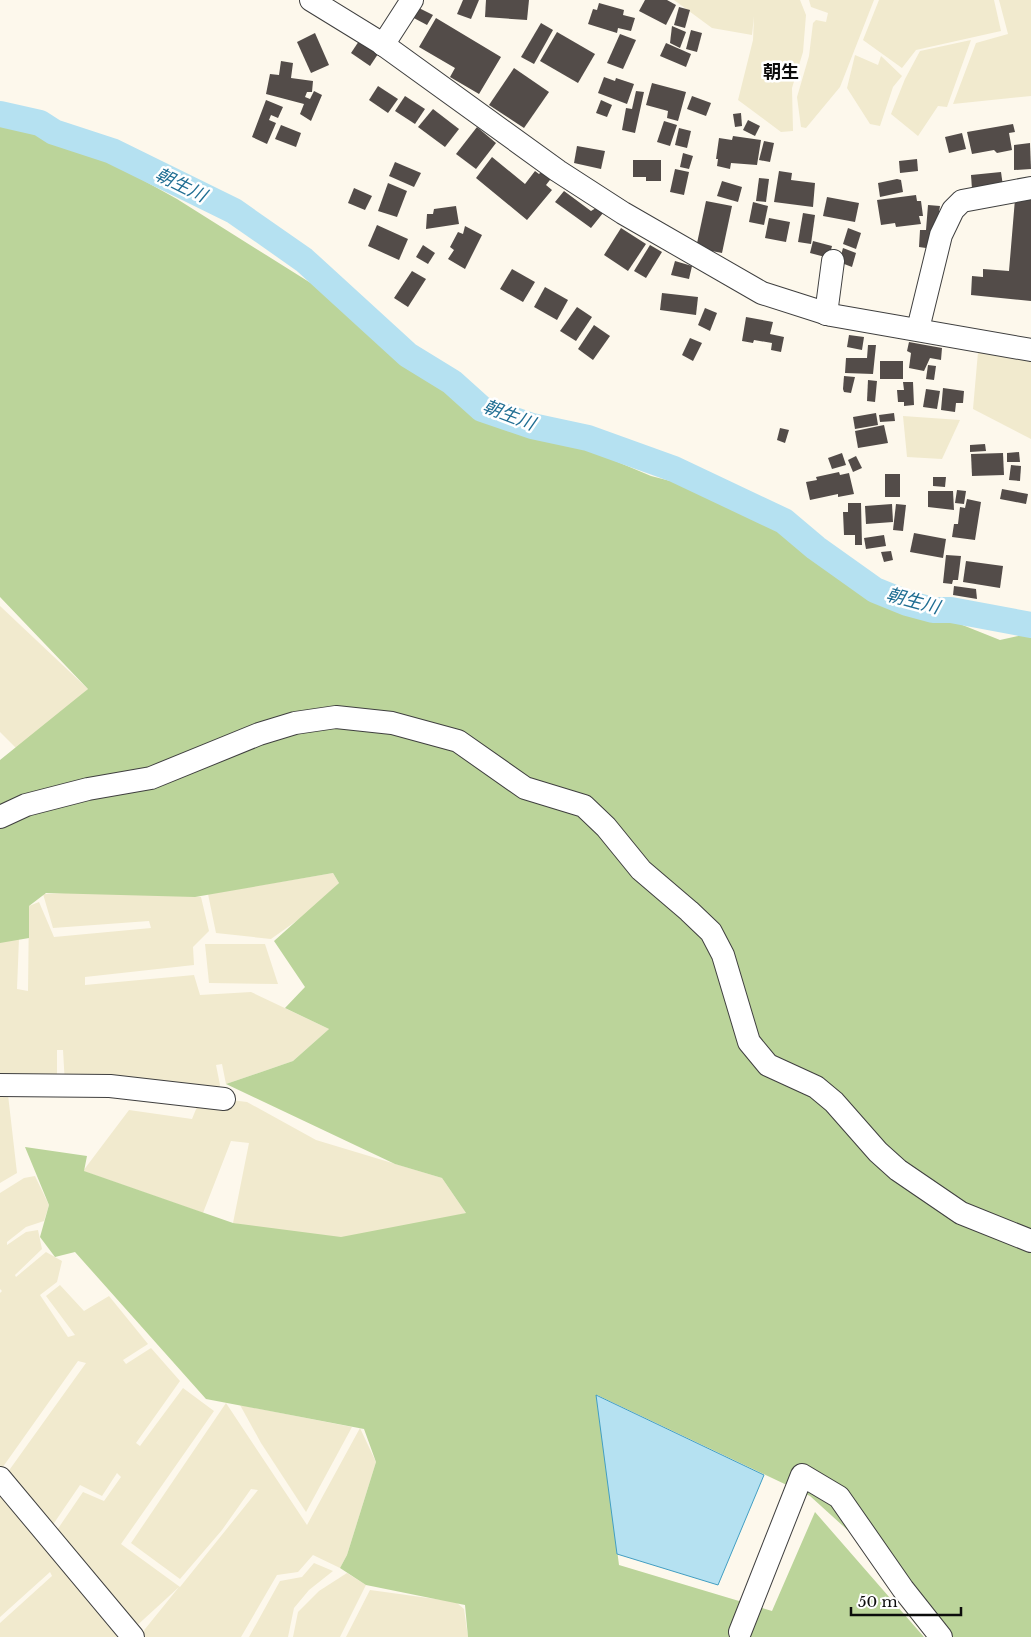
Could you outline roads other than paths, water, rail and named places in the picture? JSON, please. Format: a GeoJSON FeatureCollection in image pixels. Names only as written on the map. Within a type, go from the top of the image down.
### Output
{"type":"FeatureCollection","features":[{"type":"Feature","properties":{"kind":"street"},"geometry":{"type":"LineString","coordinates":[[311,0],[347,9],[384,45],[558,171],[623,213],[762,293],[826,314],[1031,350]]}},
{"type":"Feature","properties":{"kind":"street"},"geometry":{"type":"LineString","coordinates":[[384,45],[412,0]]}},
{"type":"Feature","properties":{"kind":"street"},"geometry":{"type":"LineString","coordinates":[[918,329],[941,236],[953,210],[962,201],[1031,188]]}},
{"type":"Feature","properties":{"kind":"street"},"geometry":{"type":"LineString","coordinates":[[826,314],[833,261]]}},
{"type":"Feature","properties":{"kind":"street"},"geometry":{"type":"LineString","coordinates":[[0,817],[26,804],[88,789],[151,778],[259,734],[295,723],[336,718],[392,723],[458,741],[525,788],[584,806],[606,827],[641,870],[689,910],[711,932],[723,955],[749,1042],[768,1065],[816,1087],[834,1102],[878,1152],[898,1170],[961,1213],[1031,1240]]}},
{"type":"Feature","properties":{"kind":"street"},"geometry":{"type":"LineString","coordinates":[[0,1085],[110,1086],[224,1099]]}},
{"type":"Feature","properties":{"kind":"street"},"geometry":{"type":"LineString","coordinates":[[740,1632],[802,1475],[839,1497],[903,1589],[941,1637]]}},
{"type":"Feature","properties":{"kind":"street"},"geometry":{"type":"LineString","coordinates":[[0,1478],[133,1637]]}},
{"type":"Feature","properties":{"kind":"water"},"geometry":{"type":"Polygon","coordinates":[[[596,1395],[764,1475],[718,1585],[617,1554],[596,1395]]]}},
{"type":"Feature","properties":{"kind":"waterway","name":"朝生川"},"geometry":{"type":"LineString","coordinates":[[0,114],[40,123],[54,132],[112,151],[234,211],[304,260],[408,355],[452,382],[482,409],[532,426],[588,438],[674,469],[784,521],[816,548],[875,590],[907,603],[933,610],[951,610],[1031,625]]}},
{"type":"Feature","properties":{"kind":"district","name":"朝生"},"geometry":{"type":"Point","coordinates":[781,72]}}]}
